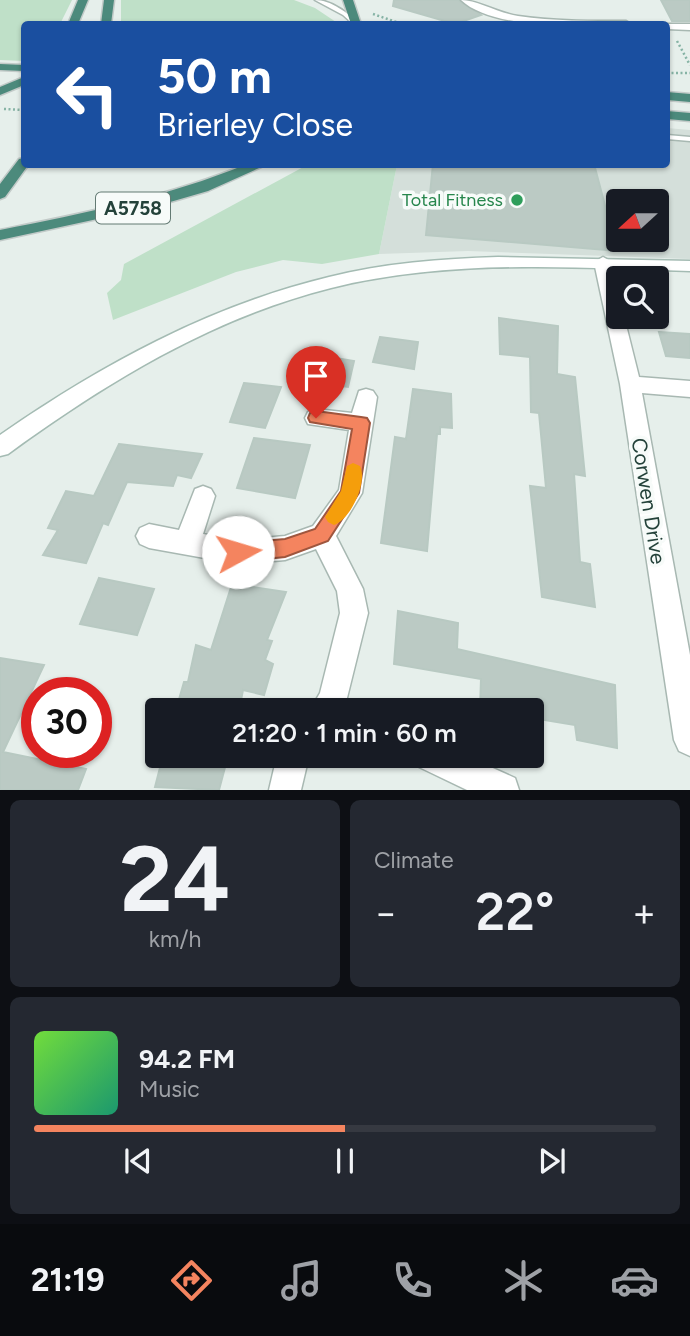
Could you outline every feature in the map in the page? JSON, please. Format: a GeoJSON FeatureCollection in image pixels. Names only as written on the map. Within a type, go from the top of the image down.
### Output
{"type":"FeatureCollection","features":[{"type":"Feature","properties":{"kind":"highway"},"geometry":{"type":"LineString","coordinates":[[74,21],[83,0]]}},
{"type":"Feature","properties":{"kind":"highway"},"geometry":{"type":"LineString","coordinates":[[106,21],[109,0]]}},
{"type":"Feature","properties":{"kind":"highway"},"geometry":{"type":"LineString","coordinates":[[348,0],[355,21]]}},
{"type":"Feature","properties":{"kind":"highway"},"geometry":{"type":"LineString","coordinates":[[0,66],[21,68]]}},
{"type":"Feature","properties":{"kind":"highway"},"geometry":{"type":"LineString","coordinates":[[0,82],[21,83]]}},
{"type":"Feature","properties":{"kind":"highway"},"geometry":{"type":"LineString","coordinates":[[0,91],[21,84]]}},
{"type":"Feature","properties":{"kind":"highway"},"geometry":{"type":"LineString","coordinates":[[670,96],[690,98]]}},
{"type":"Feature","properties":{"kind":"highway"},"geometry":{"type":"LineString","coordinates":[[670,115],[690,117]]}},
{"type":"Feature","properties":{"kind":"highway"},"geometry":{"type":"LineString","coordinates":[[0,194],[21,166]]}},
{"type":"Feature","properties":{"kind":"highway","name":"A5758"},"geometry":{"type":"LineString","coordinates":[[0,234],[148,204],[203,188],[251,168]]}},
{"type":"Feature","properties":{"kind":"street"},"geometry":{"type":"LineString","coordinates":[[466,0],[471,6],[494,16],[576,21]]}},
{"type":"Feature","properties":{"kind":"street"},"geometry":{"type":"LineString","coordinates":[[670,26],[690,27]]}},
{"type":"Feature","properties":{"kind":"street"},"geometry":{"type":"LineString","coordinates":[[0,447],[104,378],[162,346],[200,327],[293,292],[380,272],[429,266],[603,262],[690,266]]}},
{"type":"Feature","properties":{"kind":"street","name":"Corwen Drive"},"geometry":{"type":"LineString","coordinates":[[603,262],[630,384],[690,740]]}},
{"type":"Feature","properties":{"kind":"street"},"geometry":{"type":"LineString","coordinates":[[630,384],[690,389]]}},
{"type":"Feature","properties":{"kind":"street"},"geometry":{"type":"LineString","coordinates":[[149,536],[238,552],[285,548],[322,535],[350,493],[366,397]]}},
{"type":"Feature","properties":{"kind":"street"},"geometry":{"type":"LineString","coordinates":[[316,418],[361,423]]}},
{"type":"Feature","properties":{"kind":"street"},"geometry":{"type":"LineString","coordinates":[[188,542],[203,496]]}},
{"type":"Feature","properties":{"kind":"street"},"geometry":{"type":"LineString","coordinates":[[322,535],[350,589],[354,613],[338,698]]}},
{"type":"Feature","properties":{"kind":"street"},"geometry":{"type":"LineString","coordinates":[[285,790],[290,768]]}},
{"type":"Feature","properties":{"kind":"street"},"geometry":{"type":"LineString","coordinates":[[456,768],[503,790]]}},
{"type":"Feature","properties":{"kind":"lane"},"geometry":{"type":"LineString","coordinates":[[318,0],[333,6],[352,21]]}},
{"type":"Feature","properties":{"kind":"lane"},"geometry":{"type":"LineString","coordinates":[[670,137],[690,139]]}},
{"type":"Feature","properties":{"kind":"path"},"geometry":{"type":"LineString","coordinates":[[366,11],[394,21]]}},
{"type":"Feature","properties":{"kind":"path"},"geometry":{"type":"LineString","coordinates":[[670,73],[690,73]]}},
{"type":"Feature","properties":{"kind":"path"},"geometry":{"type":"LineString","coordinates":[[0,109],[21,110]]}},
{"type":"Feature","properties":{"kind":"shaded area"},"geometry":{"type":"Polygon","coordinates":[[[670,128],[690,130],[690,259],[468,251],[379,254],[396,168],[670,168],[670,128]]]}},
{"type":"Feature","properties":{"kind":"green space"},"geometry":{"type":"Polygon","coordinates":[[[0,0],[72,0],[62,21],[21,21],[21,61],[0,60],[0,0]]]}},
{"type":"Feature","properties":{"kind":"green space"},"geometry":{"type":"Polygon","coordinates":[[[121,0],[294,0],[315,8],[334,21],[121,21],[121,0]]]}},
{"type":"Feature","properties":{"kind":"green space"},"geometry":{"type":"Polygon","coordinates":[[[301,168],[396,168],[379,254],[322,264],[283,260],[236,272],[113,320],[107,293],[121,280],[124,264],[301,168]]]}},
{"type":"Feature","properties":{"kind":"building"},"geometry":{"type":"Polygon","coordinates":[[[394,0],[458,0],[481,15],[464,21],[445,21],[393,6],[394,0]]]}},
{"type":"Feature","properties":{"kind":"building"},"geometry":{"type":"Polygon","coordinates":[[[661,0],[690,0],[690,21],[672,21],[661,0]]]}},
{"type":"Feature","properties":{"kind":"building","name":"Total Fitness"},"geometry":{"type":"Polygon","coordinates":[[[433,168],[595,168],[606,209],[606,250],[426,235],[433,168]]]}},
{"type":"Feature","properties":{"kind":"building"},"geometry":{"type":"Polygon","coordinates":[[[499,318],[558,326],[557,374],[575,377],[585,476],[574,474],[580,562],[590,564],[595,607],[542,597],[530,486],[546,488],[539,413],[531,412],[530,357],[500,354],[499,318]]]}},
{"type":"Feature","properties":{"kind":"building"},"geometry":{"type":"Polygon","coordinates":[[[659,332],[690,334],[690,358],[666,356],[659,332]]]}},
{"type":"Feature","properties":{"kind":"building"},"geometry":{"type":"Polygon","coordinates":[[[380,337],[418,342],[414,369],[373,362],[380,337]]]}},
{"type":"Feature","properties":{"kind":"building"},"geometry":{"type":"Polygon","coordinates":[[[312,354],[354,361],[348,387],[305,381],[312,354]]]}},
{"type":"Feature","properties":{"kind":"building"},"geometry":{"type":"Polygon","coordinates":[[[244,383],[281,387],[265,428],[230,422],[244,383]]]}},
{"type":"Feature","properties":{"kind":"building"},"geometry":{"type":"Polygon","coordinates":[[[413,389],[451,394],[452,428],[440,427],[440,434],[437,434],[427,551],[381,543],[395,437],[406,439],[413,389]]]}},
{"type":"Feature","properties":{"kind":"building"},"geometry":{"type":"Polygon","coordinates":[[[254,438],[310,445],[295,498],[237,488],[254,438]]]}},
{"type":"Feature","properties":{"kind":"building"},"geometry":{"type":"Polygon","coordinates":[[[119,444],[202,454],[191,478],[177,475],[173,486],[127,482],[108,525],[103,523],[86,563],[43,555],[58,530],[48,528],[66,491],[94,496],[119,444]]]}},
{"type":"Feature","properties":{"kind":"building"},"geometry":{"type":"Polygon","coordinates":[[[99,578],[154,589],[137,635],[80,624],[99,578]]]}},
{"type":"Feature","properties":{"kind":"building"},"geometry":{"type":"Polygon","coordinates":[[[232,584],[286,592],[267,640],[272,641],[265,660],[273,664],[264,695],[243,690],[241,698],[179,698],[184,682],[188,682],[196,645],[211,650],[232,584]]]}},
{"type":"Feature","properties":{"kind":"building"},"geometry":{"type":"Polygon","coordinates":[[[398,611],[458,623],[457,649],[615,685],[617,748],[577,740],[575,725],[544,720],[544,698],[480,698],[481,679],[394,664],[398,611]]]}},
{"type":"Feature","properties":{"kind":"building"},"geometry":{"type":"Polygon","coordinates":[[[0,658],[44,665],[38,677],[21,677],[21,714],[3,752],[21,756],[21,768],[86,769],[78,790],[0,790],[0,658]]]}},
{"type":"Feature","properties":{"kind":"building"},"geometry":{"type":"Polygon","coordinates":[[[160,768],[225,768],[219,790],[155,787],[160,768]]]}},
{"type":"Feature","properties":{"kind":"slow traffic"},"geometry":{"type":"LineString","coordinates":[[334,517],[350,493],[353,471]]}},
{"type":"Feature","properties":{"kind":"place","name":"Total Fitness"},"geometry":{"type":"Point","coordinates":[517,200]}},
{"type":"Feature","properties":{"kind":"route"},"geometry":{"type":"LineString","coordinates":[[238,552],[285,548],[322,535],[350,493],[361,423],[316,418]]}}]}
